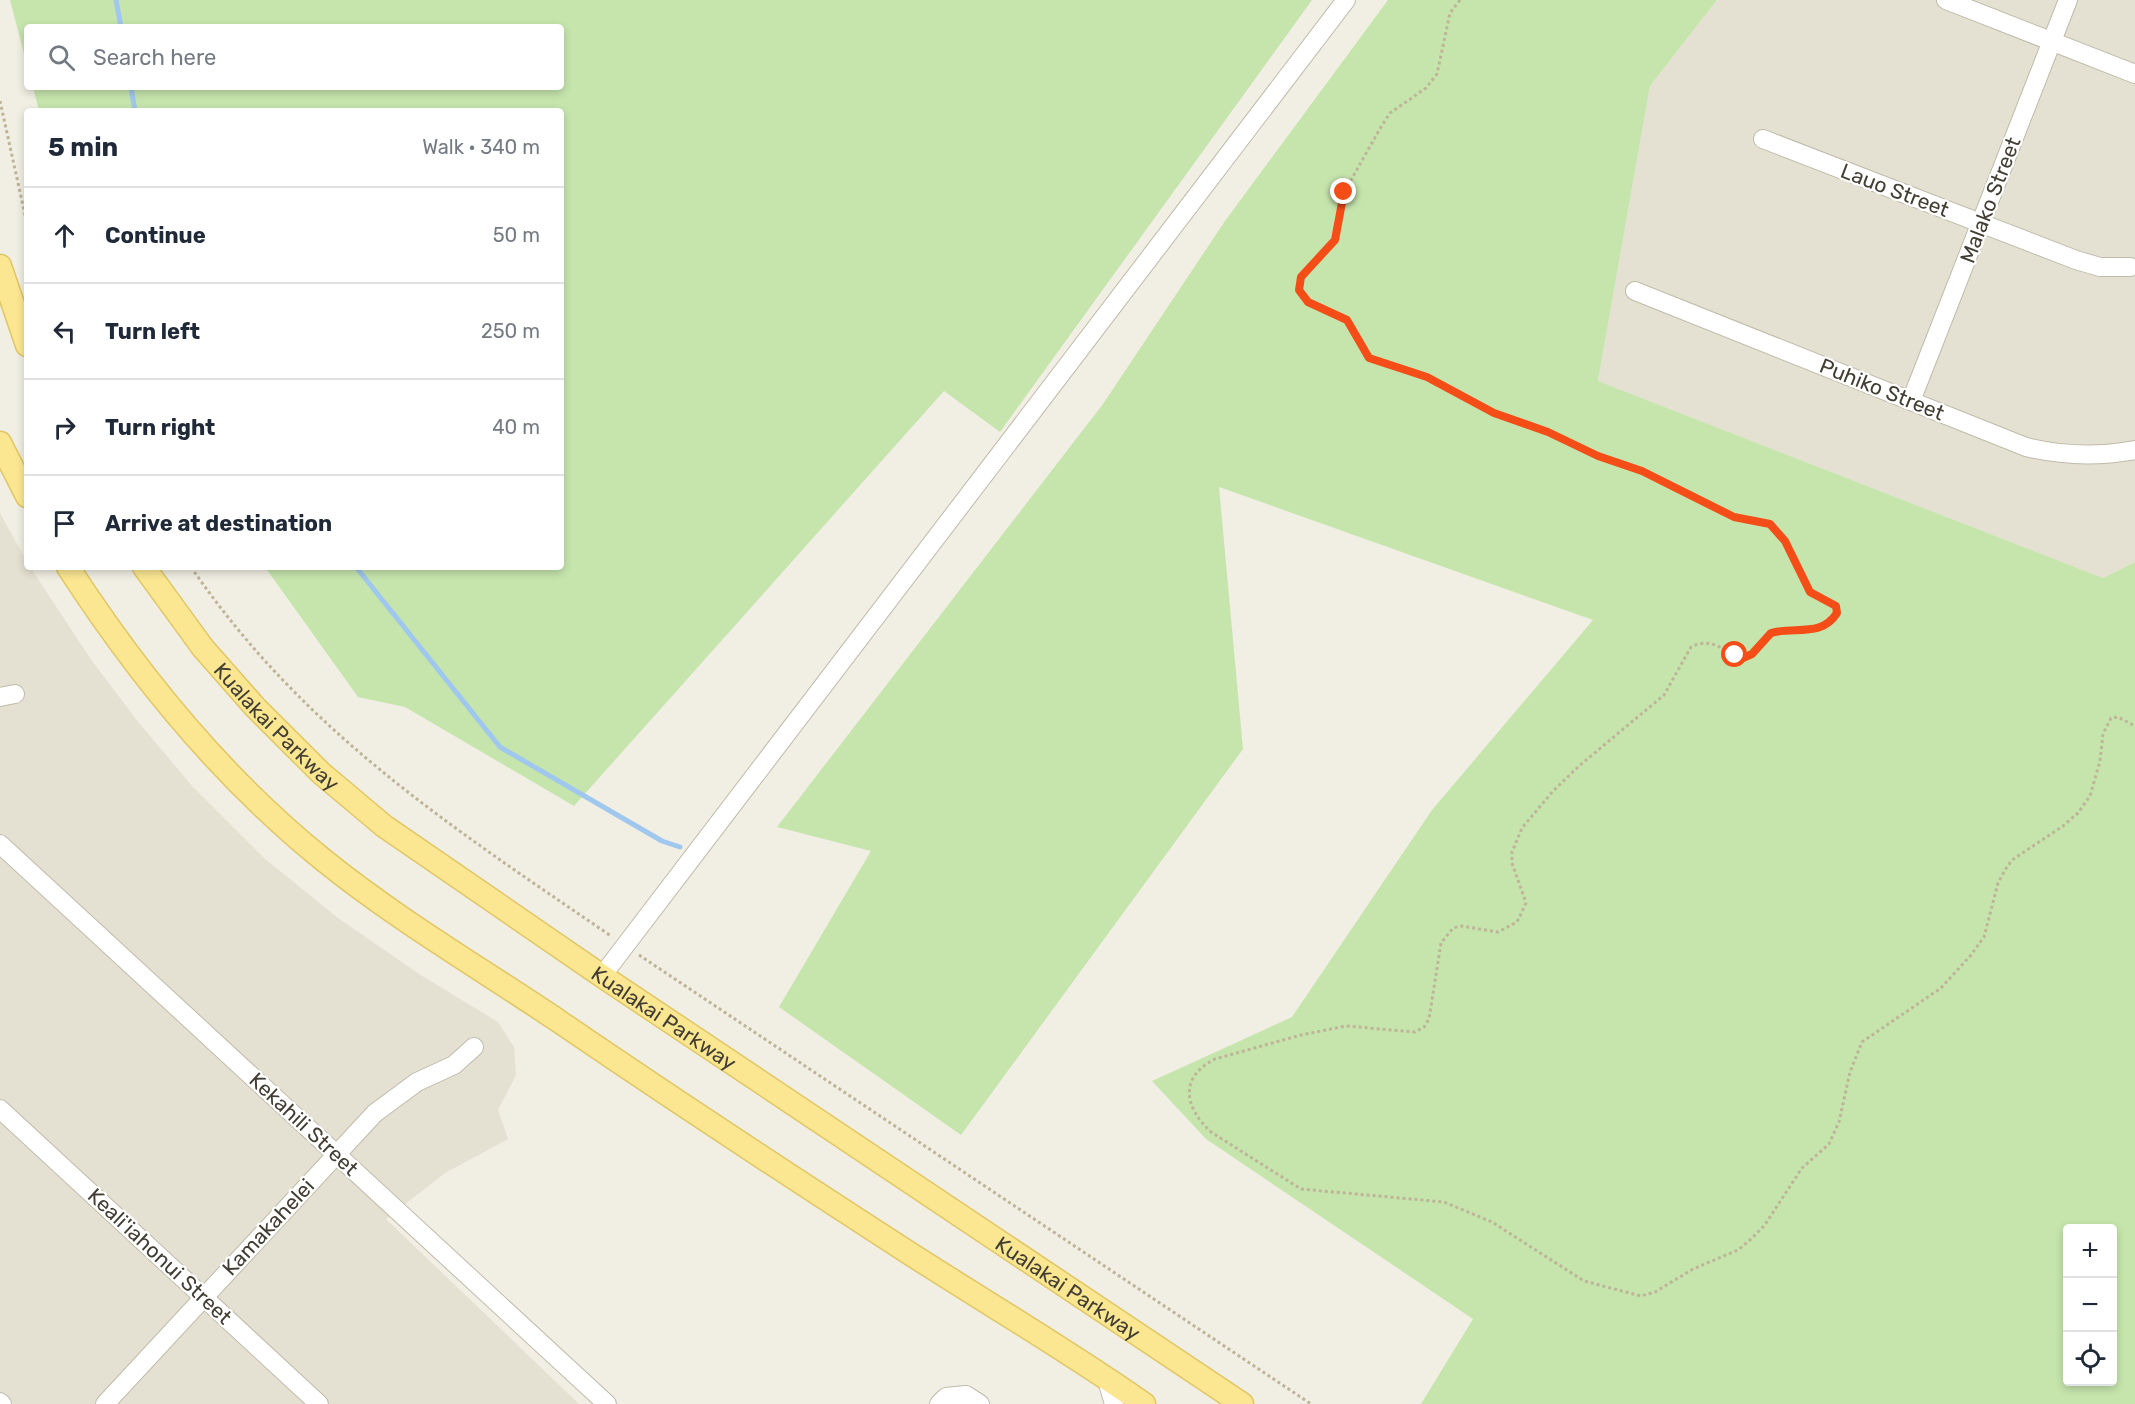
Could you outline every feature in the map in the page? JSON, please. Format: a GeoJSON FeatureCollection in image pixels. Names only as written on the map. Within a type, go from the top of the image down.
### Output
{"type":"FeatureCollection","features":[{"type":"Feature","properties":{"kind":"main road"},"geometry":{"type":"LineString","coordinates":[[0,266],[24,336]]}},
{"type":"Feature","properties":{"kind":"main road"},"geometry":{"type":"LineString","coordinates":[[0,443],[24,490]]}},
{"type":"Feature","properties":{"kind":"main road"},"geometry":{"type":"LineString","coordinates":[[70,570],[115,637],[180,721],[224,769],[321,857],[434,939],[650,1084],[1106,1377],[1144,1404]]}},
{"type":"Feature","properties":{"kind":"main road","name":"Kualakai Parkway"},"geometry":{"type":"LineString","coordinates":[[146,570],[177,614],[231,681],[328,779],[384,826],[437,865],[1242,1404]]}},
{"type":"Feature","properties":{"kind":"street"},"geometry":{"type":"LineString","coordinates":[[602,976],[1346,0]]}},
{"type":"Feature","properties":{"kind":"street"},"geometry":{"type":"LineString","coordinates":[[1946,0],[2135,74]]}},
{"type":"Feature","properties":{"kind":"street","name":"Malako Street"},"geometry":{"type":"LineString","coordinates":[[1911,401],[2068,0]]}},
{"type":"Feature","properties":{"kind":"street","name":"Lauo Street"},"geometry":{"type":"LineString","coordinates":[[1763,140],[2088,264],[2113,268],[2130,267]]}},
{"type":"Feature","properties":{"kind":"street","name":"Puhiko Street"},"geometry":{"type":"LineString","coordinates":[[1635,291],[2026,447],[2049,452],[2095,456],[2135,450]]}},
{"type":"Feature","properties":{"kind":"street","name":"Kekahili Street"},"geometry":{"type":"LineString","coordinates":[[0,844],[607,1404]]}},
{"type":"Feature","properties":{"kind":"street","name":"Kamakahelei"},"geometry":{"type":"LineString","coordinates":[[105,1404],[375,1113],[396,1096],[454,1065],[474,1047]]}},
{"type":"Feature","properties":{"kind":"street","name":"Keali'iahonui Street"},"geometry":{"type":"LineString","coordinates":[[0,1109],[319,1404]]}},
{"type":"Feature","properties":{"kind":"street"},"geometry":{"type":"LineString","coordinates":[[1106,1377],[1114,1404]]}},
{"type":"Feature","properties":{"kind":"street"},"geometry":{"type":"LineString","coordinates":[[939,1404],[946,1397],[966,1395],[980,1404]]}},
{"type":"Feature","properties":{"kind":"path"},"geometry":{"type":"LineString","coordinates":[[1460,0],[1450,14],[1441,63],[1432,81],[1396,108],[1381,127],[1342,196],[1335,240],[1301,277],[1299,286],[1301,294],[1308,302],[1347,320],[1365,354],[1375,361],[1427,377],[1494,413],[1548,432],[1598,456],[1649,474],[1734,517],[1770,524],[1785,541],[1810,592],[1836,606],[1837,613],[1828,624],[1820,628],[1771,633],[1752,654],[1743,658],[1708,641],[1691,647],[1659,701],[1552,791],[1522,828],[1512,852],[1512,862],[1526,903],[1518,922],[1498,932],[1461,926],[1446,935],[1441,943],[1429,1019],[1424,1027],[1415,1032],[1346,1026],[1301,1035],[1215,1059],[1204,1064],[1191,1079],[1191,1101],[1199,1121],[1301,1189],[1444,1202],[1492,1222],[1584,1281],[1641,1296],[1655,1292],[1693,1269],[1738,1250],[1764,1226],[1802,1168],[1834,1137],[1850,1072],[1862,1042],[1884,1024],[1923,1001],[1958,972],[1984,937],[1998,883],[2008,865],[2026,850],[2063,826],[2078,813],[2090,796],[2100,761],[2105,725],[2111,718],[2118,717],[2135,726]]}},
{"type":"Feature","properties":{"kind":"path"},"geometry":{"type":"LineString","coordinates":[[0,100],[24,210]]}},
{"type":"Feature","properties":{"kind":"path"},"geometry":{"type":"LineString","coordinates":[[193,570],[268,665],[302,701],[369,764],[450,827],[1311,1404]]}},
{"type":"Feature","properties":{"kind":"shaded area"},"geometry":{"type":"Polygon","coordinates":[[[1717,0],[2135,0],[2135,562],[2103,578],[1598,381],[1650,86],[1717,0]]]}},
{"type":"Feature","properties":{"kind":"shaded area"},"geometry":{"type":"Polygon","coordinates":[[[0,513],[24,557],[24,570],[32,570],[92,661],[139,723],[193,787],[264,858],[338,918],[419,974],[498,1022],[514,1047],[516,1075],[498,1110],[508,1139],[445,1173],[386,1219],[579,1404],[0,1404],[0,513]]]}},
{"type":"Feature","properties":{"kind":"green space"},"geometry":{"type":"Polygon","coordinates":[[[10,0],[1312,0],[1000,432],[944,391],[574,806],[405,707],[358,697],[267,570],[564,570],[564,108],[38,108],[34,90],[564,90],[564,24],[24,24],[24,54],[10,0]]]}},
{"type":"Feature","properties":{"kind":"green space"},"geometry":{"type":"Polygon","coordinates":[[[1388,0],[1717,0],[1650,86],[1598,381],[2103,578],[2135,562],[2135,1404],[1421,1404],[1473,1319],[1206,1139],[1152,1081],[1292,1017],[1432,810],[1593,620],[1219,487],[1243,749],[961,1135],[779,1007],[871,851],[777,827],[1103,404],[1225,221],[1388,0]]]}},
{"type":"Feature","properties":{"kind":"waterway"},"geometry":{"type":"LineString","coordinates":[[116,0],[120,24]]}},
{"type":"Feature","properties":{"kind":"waterway"},"geometry":{"type":"LineString","coordinates":[[132,90],[134,108]]}},
{"type":"Feature","properties":{"kind":"waterway"},"geometry":{"type":"LineString","coordinates":[[358,570],[500,747],[662,841],[680,847]]}},
{"type":"Feature","properties":{"kind":"route"},"geometry":{"type":"LineString","coordinates":[[1344,192],[1335,240],[1301,277],[1299,290],[1308,302],[1347,320],[1369,358],[1427,377],[1494,413],[1548,432],[1598,456],[1642,471],[1734,517],[1770,524],[1779,532],[1810,592],[1817,598],[1836,606],[1837,613],[1828,624],[1820,628],[1806,631],[1779,630],[1763,639],[1752,654],[1743,658],[1735,655]]}}]}
